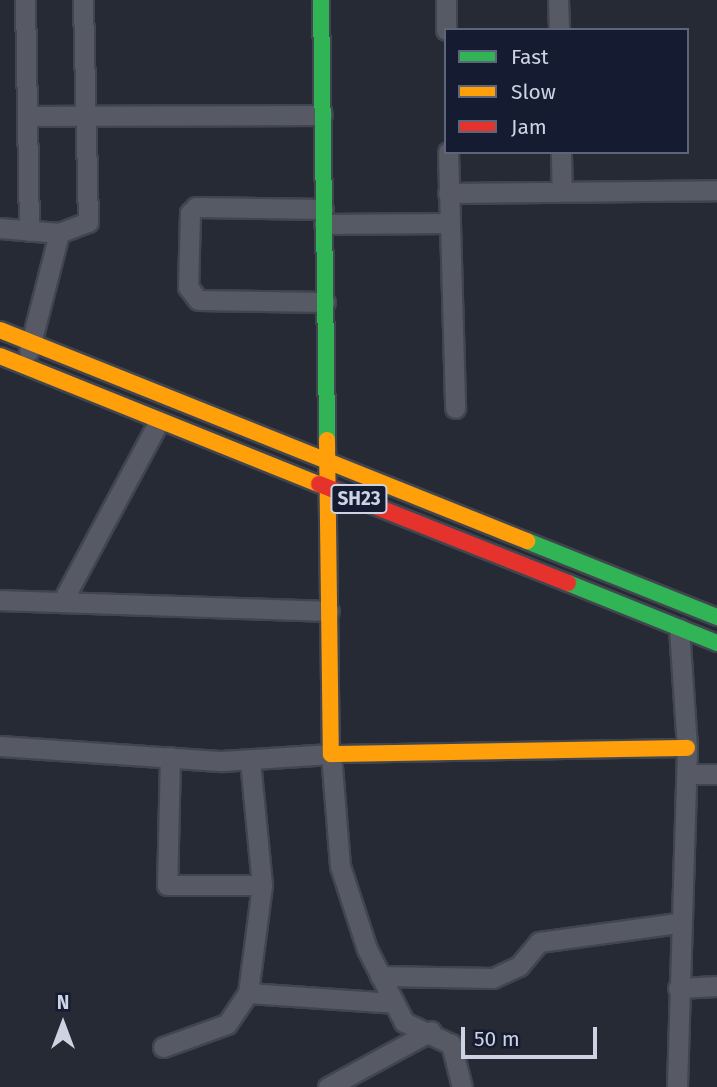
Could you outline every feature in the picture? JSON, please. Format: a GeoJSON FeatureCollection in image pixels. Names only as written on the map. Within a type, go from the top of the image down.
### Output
{"type":"FeatureCollection","features":[{"type":"Feature","properties":{"kind":"main road"},"geometry":{"type":"LineString","coordinates":[[320,0],[331,754],[687,748]]}},
{"type":"Feature","properties":{"kind":"main road","name":"SH23"},"geometry":{"type":"LineString","coordinates":[[0,330],[326,458],[717,617]]}},
{"type":"Feature","properties":{"kind":"main road","name":"SH23"},"geometry":{"type":"LineString","coordinates":[[0,356],[717,643]]}},
{"type":"Feature","properties":{"kind":"street"},"geometry":{"type":"LineString","coordinates":[[25,0],[29,231]]}},
{"type":"Feature","properties":{"kind":"street"},"geometry":{"type":"LineString","coordinates":[[0,229],[59,233],[88,222],[83,0]]}},
{"type":"Feature","properties":{"kind":"street"},"geometry":{"type":"LineString","coordinates":[[446,0],[446,28]]}},
{"type":"Feature","properties":{"kind":"street"},"geometry":{"type":"LineString","coordinates":[[558,0],[559,28]]}},
{"type":"Feature","properties":{"kind":"street"},"geometry":{"type":"LineString","coordinates":[[27,116],[322,115]]}},
{"type":"Feature","properties":{"kind":"street"},"geometry":{"type":"LineString","coordinates":[[447,154],[455,408]]}},
{"type":"Feature","properties":{"kind":"street"},"geometry":{"type":"LineString","coordinates":[[561,154],[562,191]]}},
{"type":"Feature","properties":{"kind":"street"},"geometry":{"type":"LineString","coordinates":[[448,193],[717,190]]}},
{"type":"Feature","properties":{"kind":"street"},"geometry":{"type":"LineString","coordinates":[[325,302],[198,300],[188,288],[190,213],[196,207],[448,223]]}},
{"type":"Feature","properties":{"kind":"street"},"geometry":{"type":"LineString","coordinates":[[23,365],[33,343],[59,233]]}},
{"type":"Feature","properties":{"kind":"street"},"geometry":{"type":"LineString","coordinates":[[62,602],[159,421]]}},
{"type":"Feature","properties":{"kind":"street"},"geometry":{"type":"LineString","coordinates":[[0,600],[329,611]]}},
{"type":"Feature","properties":{"kind":"street"},"geometry":{"type":"LineString","coordinates":[[677,1087],[678,923],[687,774],[679,628]]}},
{"type":"Feature","properties":{"kind":"street"},"geometry":{"type":"LineString","coordinates":[[0,746],[250,761],[331,754],[340,866],[380,976],[404,1022],[431,1031],[451,1044],[462,1087]]}},
{"type":"Feature","properties":{"kind":"street"},"geometry":{"type":"LineString","coordinates":[[170,757],[167,885],[262,885]]}},
{"type":"Feature","properties":{"kind":"street"},"geometry":{"type":"LineString","coordinates":[[163,1047],[227,1024],[248,993],[262,885],[250,761]]}},
{"type":"Feature","properties":{"kind":"street"},"geometry":{"type":"LineString","coordinates":[[687,774],[717,774]]}},
{"type":"Feature","properties":{"kind":"street"},"geometry":{"type":"LineString","coordinates":[[380,976],[494,978],[519,965],[539,942],[678,923]]}},
{"type":"Feature","properties":{"kind":"street"},"geometry":{"type":"LineString","coordinates":[[678,988],[717,986]]}},
{"type":"Feature","properties":{"kind":"street"},"geometry":{"type":"LineString","coordinates":[[248,993],[393,1003]]}},
{"type":"Feature","properties":{"kind":"street"},"geometry":{"type":"LineString","coordinates":[[328,1087],[431,1031]]}},
{"type":"Feature","properties":{"kind":"traffic: fast"},"geometry":{"type":"LineString","coordinates":[[321,0],[327,440]]}},
{"type":"Feature","properties":{"kind":"traffic: fast"},"geometry":{"type":"LineString","coordinates":[[527,541],[717,617]]}},
{"type":"Feature","properties":{"kind":"traffic: fast"},"geometry":{"type":"LineString","coordinates":[[568,583],[717,643]]}},
{"type":"Feature","properties":{"kind":"traffic: slow"},"geometry":{"type":"LineString","coordinates":[[0,330],[527,541]]}},
{"type":"Feature","properties":{"kind":"traffic: slow"},"geometry":{"type":"LineString","coordinates":[[0,356],[319,484]]}},
{"type":"Feature","properties":{"kind":"traffic: slow"},"geometry":{"type":"LineString","coordinates":[[327,440],[331,754],[687,748]]}},
{"type":"Feature","properties":{"kind":"traffic: jam"},"geometry":{"type":"LineString","coordinates":[[319,484],[568,583]]}}]}
